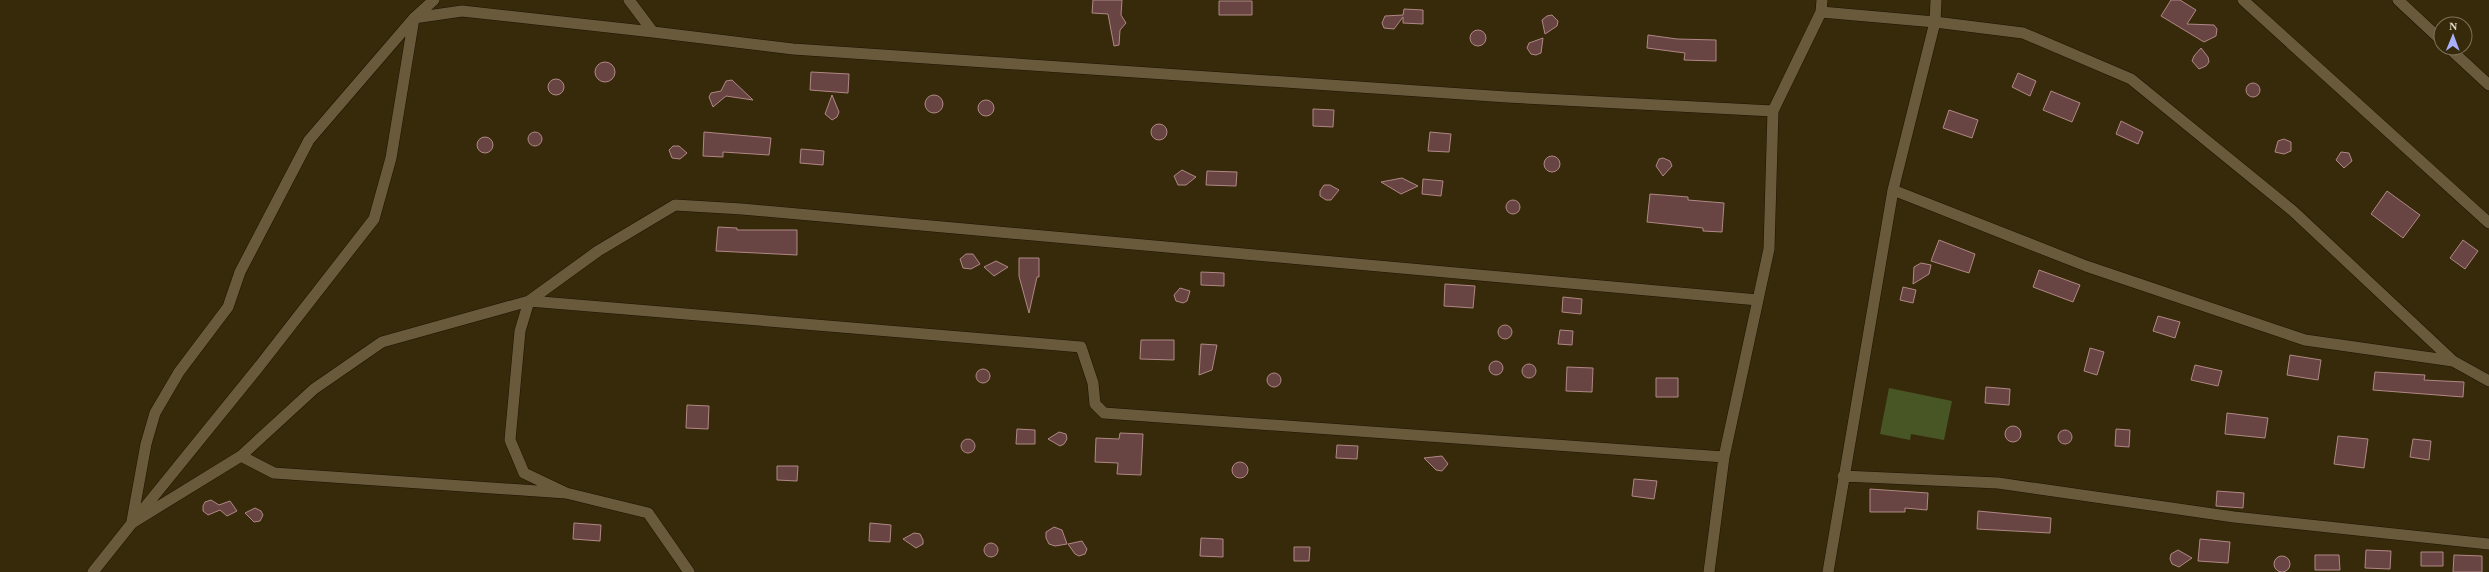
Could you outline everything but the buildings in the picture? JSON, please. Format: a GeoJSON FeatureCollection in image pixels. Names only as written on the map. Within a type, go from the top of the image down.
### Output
{"type":"FeatureCollection","features":[{"type":"Feature","properties":{"kind":"street"},"geometry":{"type":"LineString","coordinates":[[132,523],[146,444],[155,413],[179,372],[228,307],[240,272],[309,140],[414,18],[434,0]]}},
{"type":"Feature","properties":{"kind":"street"},"geometry":{"type":"LineString","coordinates":[[629,0],[653,32]]}},
{"type":"Feature","properties":{"kind":"street"},"geometry":{"type":"LineString","coordinates":[[1710,572],[1724,457],[1768,249],[1773,111],[1821,12],[1822,0]]}},
{"type":"Feature","properties":{"kind":"street"},"geometry":{"type":"LineString","coordinates":[[1828,572],[1892,190],[1934,22],[1936,0]]}},
{"type":"Feature","properties":{"kind":"street"},"geometry":{"type":"LineString","coordinates":[[2243,0],[2489,222]]}},
{"type":"Feature","properties":{"kind":"street"},"geometry":{"type":"LineString","coordinates":[[2398,0],[2433,33]]}},
{"type":"Feature","properties":{"kind":"street"},"geometry":{"type":"LineString","coordinates":[[414,18],[462,11],[793,49],[1507,97],[1773,111]]}},
{"type":"Feature","properties":{"kind":"street"},"geometry":{"type":"LineString","coordinates":[[1821,12],[1934,22],[2023,33],[2131,79],[2293,211],[2453,361],[2489,381]]}},
{"type":"Feature","properties":{"kind":"street"},"geometry":{"type":"LineString","coordinates":[[93,572],[257,370],[374,219],[392,158],[414,18]]}},
{"type":"Feature","properties":{"kind":"street"},"geometry":{"type":"LineString","coordinates":[[2458,56],[2489,85]]}},
{"type":"Feature","properties":{"kind":"street"},"geometry":{"type":"LineString","coordinates":[[1892,190],[2086,266],[2305,340],[2453,361]]}},
{"type":"Feature","properties":{"kind":"street"},"geometry":{"type":"LineString","coordinates":[[566,493],[524,473],[510,440],[520,331],[529,302],[598,251],[675,206],[742,209],[1758,300]]}},
{"type":"Feature","properties":{"kind":"street"},"geometry":{"type":"LineString","coordinates":[[132,523],[241,456],[314,389],[382,342],[529,302],[1081,347],[1093,383],[1095,404],[1104,413],[1724,457]]}},
{"type":"Feature","properties":{"kind":"street"},"geometry":{"type":"LineString","coordinates":[[241,456],[274,473],[566,493],[648,512],[689,572]]}},
{"type":"Feature","properties":{"kind":"street"},"geometry":{"type":"LineString","coordinates":[[1843,476],[1998,483],[2234,517],[2489,544]]}},
{"type":"Feature","properties":{"kind":"green space"},"geometry":{"type":"Polygon","coordinates":[[[1889,388],[1952,401],[1944,440],[1911,434],[1910,440],[1880,434],[1889,388]]]}}]}
